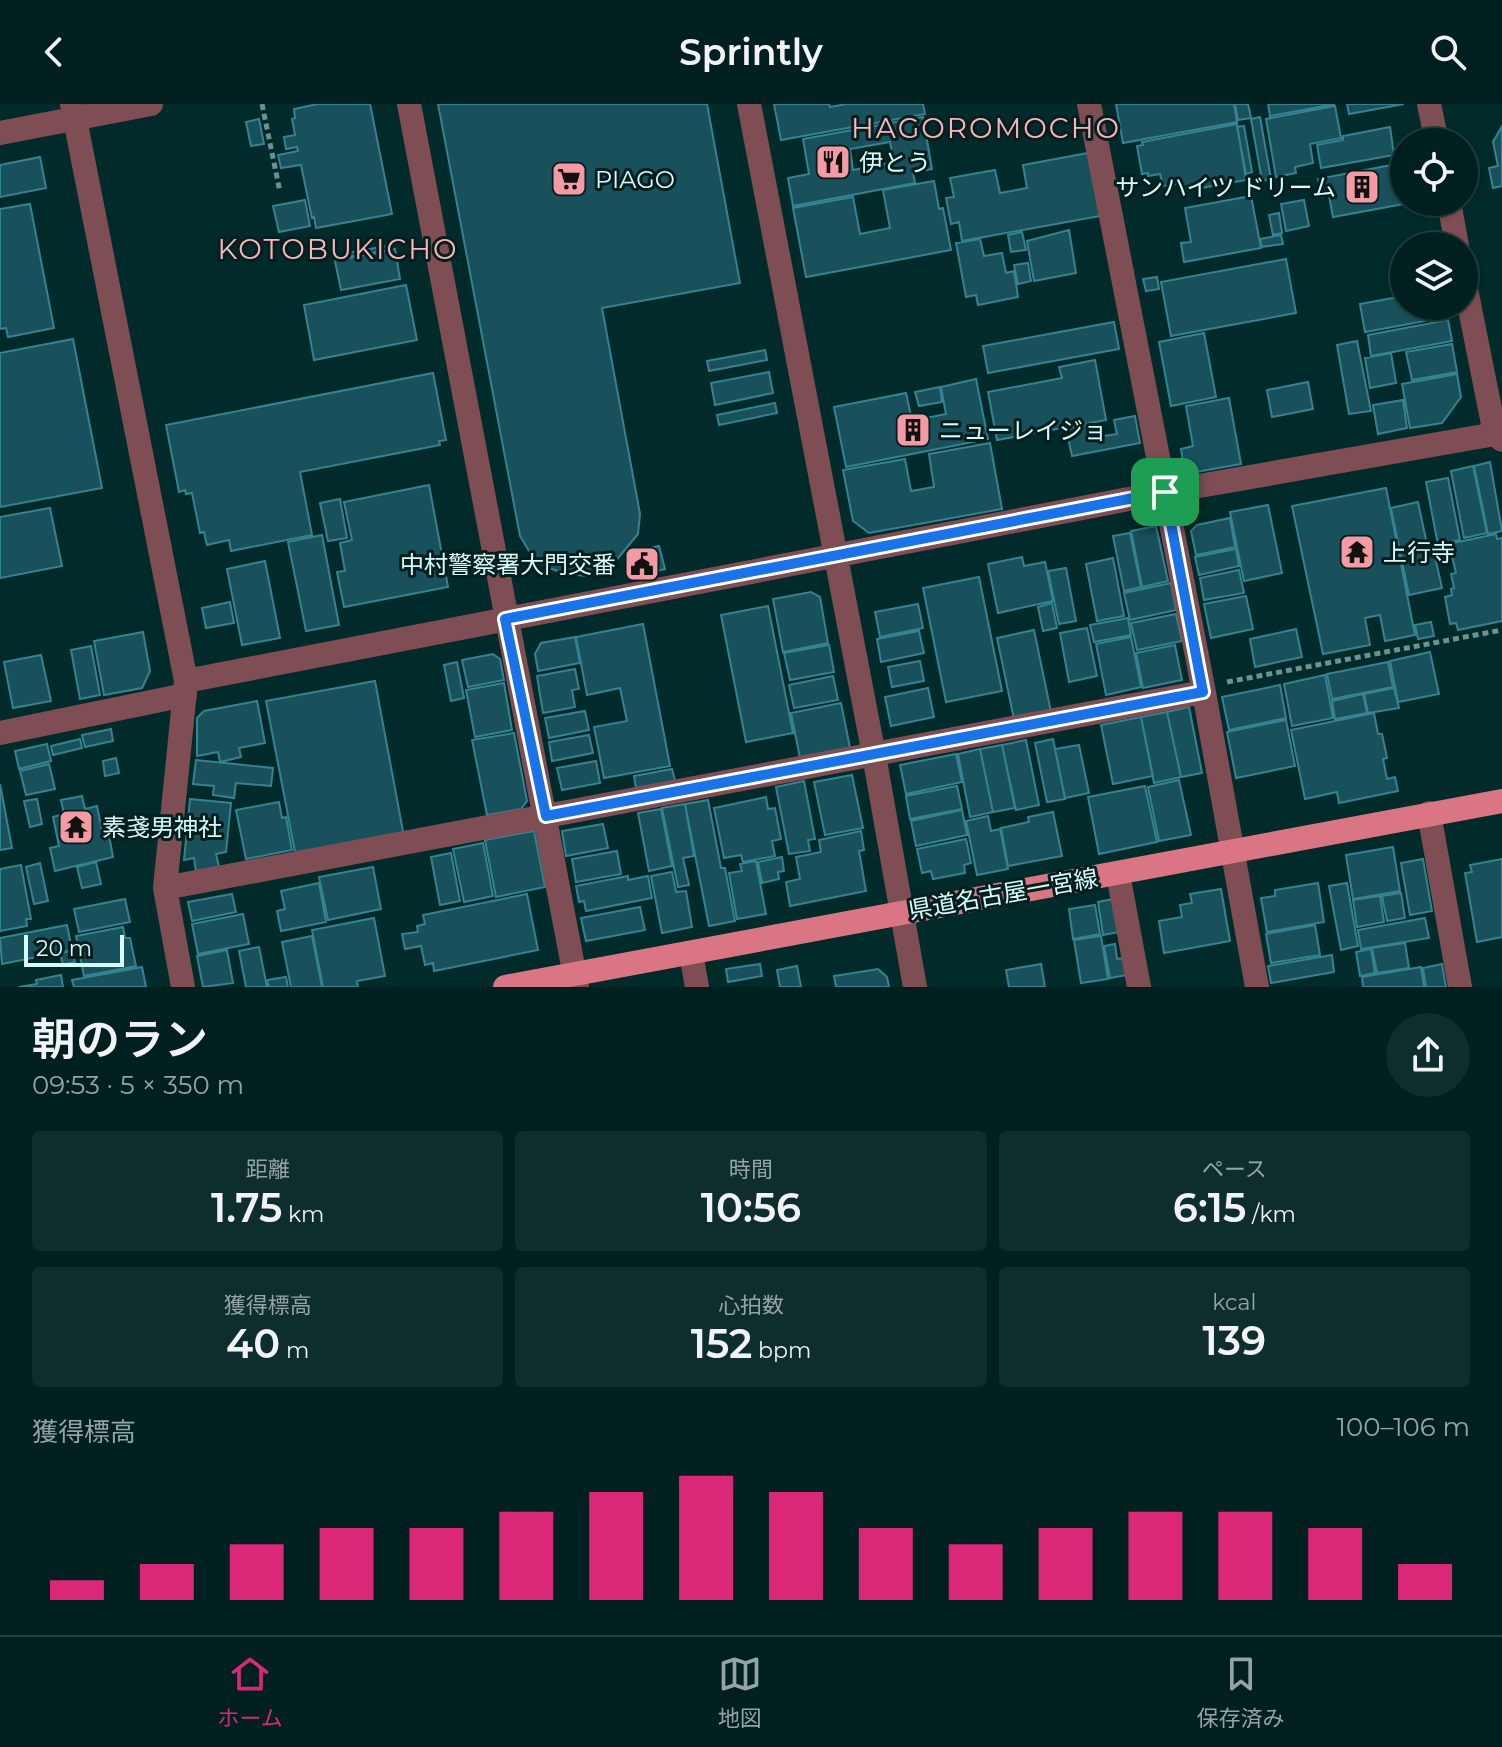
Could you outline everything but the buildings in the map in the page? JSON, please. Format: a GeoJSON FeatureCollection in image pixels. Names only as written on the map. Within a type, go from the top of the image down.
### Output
{"type":"FeatureCollection","features":[{"type":"Feature","properties":{"kind":"main road","name":"県道名古屋一宮線"},"geometry":{"type":"LineString","coordinates":[[505,987],[576,980],[691,953],[901,912],[1502,801]]}},
{"type":"Feature","properties":{"kind":"street"},"geometry":{"type":"LineString","coordinates":[[0,133],[73,111],[151,104]]}},
{"type":"Feature","properties":{"kind":"street"},"geometry":{"type":"LineString","coordinates":[[409,104],[576,980]]}},
{"type":"Feature","properties":{"kind":"street"},"geometry":{"type":"LineString","coordinates":[[749,104],[837,556],[915,987]]}},
{"type":"Feature","properties":{"kind":"street"},"geometry":{"type":"LineString","coordinates":[[1089,104],[1203,690],[1257,987]]}},
{"type":"Feature","properties":{"kind":"street"},"geometry":{"type":"LineString","coordinates":[[1429,104],[1434,128]]}},
{"type":"Feature","properties":{"kind":"street"},"geometry":{"type":"LineString","coordinates":[[73,111],[185,688],[165,888],[183,987]]}},
{"type":"Feature","properties":{"kind":"street"},"geometry":{"type":"LineString","coordinates":[[0,733],[185,688],[505,619],[1165,492],[1498,437],[1473,320]]}},
{"type":"Feature","properties":{"kind":"street"},"geometry":{"type":"LineString","coordinates":[[165,888],[1203,690]]}},
{"type":"Feature","properties":{"kind":"street"},"geometry":{"type":"LineString","coordinates":[[1429,813],[1460,987]]}},
{"type":"Feature","properties":{"kind":"street"},"geometry":{"type":"LineString","coordinates":[[1118,874],[1139,987]]}},
{"type":"Feature","properties":{"kind":"street"},"geometry":{"type":"LineString","coordinates":[[691,953],[697,987]]}},
{"type":"Feature","properties":{"kind":"path"},"geometry":{"type":"LineString","coordinates":[[262,104],[280,192]]}},
{"type":"Feature","properties":{"kind":"path"},"geometry":{"type":"LineString","coordinates":[[1203,690],[1502,630]]}},
{"type":"Feature","properties":{"kind":"place","name":"伊とう"},"geometry":{"type":"Point","coordinates":[833,162]}},
{"type":"Feature","properties":{"kind":"place","name":"PIAGO"},"geometry":{"type":"Point","coordinates":[569,179]}},
{"type":"Feature","properties":{"kind":"place","name":"サンハイツ ドリーム"},"geometry":{"type":"Point","coordinates":[1362,187]}},
{"type":"Feature","properties":{"kind":"place","name":"ニューレイジョ"},"geometry":{"type":"Point","coordinates":[913,430]}},
{"type":"Feature","properties":{"kind":"place","name":"上行寺"},"geometry":{"type":"Point","coordinates":[1357,552]}},
{"type":"Feature","properties":{"kind":"place","name":"中村警察署大門交番"},"geometry":{"type":"Point","coordinates":[642,564]}},
{"type":"Feature","properties":{"kind":"place","name":"素戔男神社"},"geometry":{"type":"Point","coordinates":[76,827]}},
{"type":"Feature","properties":{"kind":"district","name":"HAGOROMOCHO"},"geometry":{"type":"Point","coordinates":[986,128]}},
{"type":"Feature","properties":{"kind":"district","name":"KOTOBUKICHO"},"geometry":{"type":"Point","coordinates":[338,249]}},
{"type":"Feature","properties":{"kind":"route"},"geometry":{"type":"LineString","coordinates":[[1165,492],[1203,692],[546,816],[505,619],[1165,492]]}}]}
